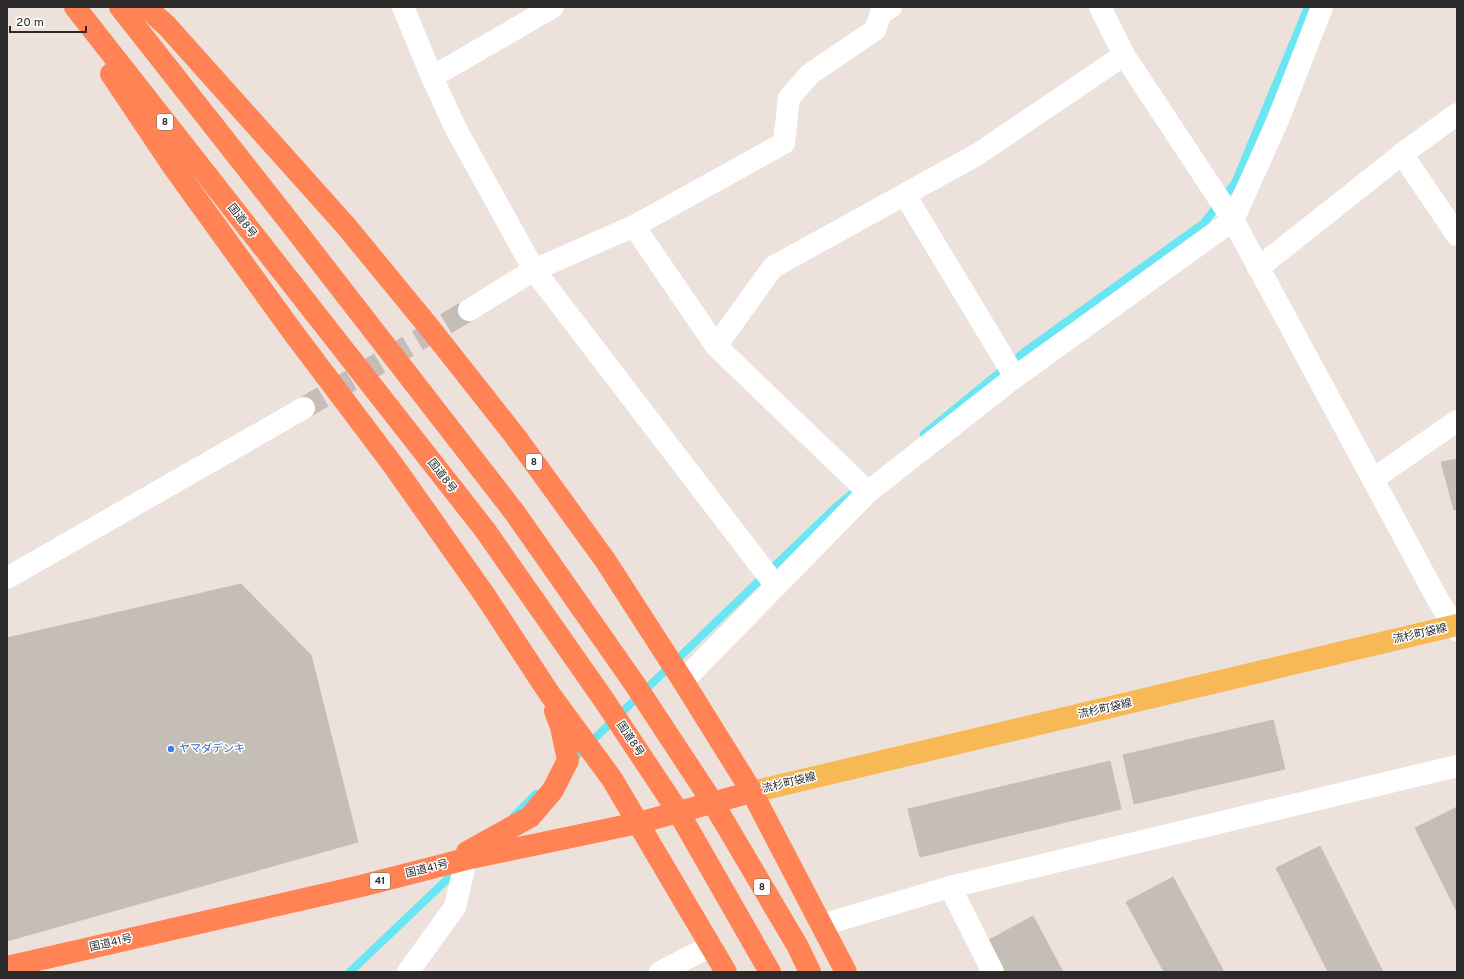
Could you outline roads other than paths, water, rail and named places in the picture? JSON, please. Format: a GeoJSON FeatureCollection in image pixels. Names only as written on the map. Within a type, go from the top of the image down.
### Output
{"type":"FeatureCollection","features":[{"type":"Feature","properties":{"kind":"highway","name":"8"},"geometry":{"type":"LineString","coordinates":[[66,7],[172,166],[292,331],[393,465],[484,594],[549,693],[612,779],[726,972]]}},
{"type":"Feature","properties":{"kind":"highway","name":"国道8号"},"geometry":{"type":"LineString","coordinates":[[75,7],[485,530],[590,680],[679,813],[770,972]]}},
{"type":"Feature","properties":{"kind":"highway","name":"8"},"geometry":{"type":"LineString","coordinates":[[120,7],[515,513],[634,683],[713,803],[797,945],[810,972]]}},
{"type":"Feature","properties":{"kind":"highway","name":"8"},"geometry":{"type":"LineString","coordinates":[[146,7],[166,26],[346,226],[434,333],[515,436],[605,560],[752,792],[846,972]]}},
{"type":"Feature","properties":{"kind":"highway"},"geometry":{"type":"LineString","coordinates":[[455,861],[530,817],[553,790],[568,760],[561,727],[549,693]]}},
{"type":"Feature","properties":{"kind":"highway","name":"国道41号"},"geometry":{"type":"LineString","coordinates":[[7,967],[361,886],[455,861],[638,823],[752,792]]}},
{"type":"Feature","properties":{"kind":"main road","name":"流杉町袋線"},"geometry":{"type":"LineString","coordinates":[[752,792],[1456,627]]}},
{"type":"Feature","properties":{"kind":"street"},"geometry":{"type":"LineString","coordinates":[[403,7],[432,77],[456,129],[534,270],[776,586]]}},
{"type":"Feature","properties":{"kind":"street"},"geometry":{"type":"LineString","coordinates":[[432,77],[553,7]]}},
{"type":"Feature","properties":{"kind":"street"},"geometry":{"type":"LineString","coordinates":[[1100,7],[1124,55],[1233,220],[1438,600],[1456,627]]}},
{"type":"Feature","properties":{"kind":"street"},"geometry":{"type":"LineString","coordinates":[[683,681],[868,492],[1015,377],[1233,220],[1278,120],[1322,7]]}},
{"type":"Feature","properties":{"kind":"street"},"geometry":{"type":"LineString","coordinates":[[469,310],[534,270],[634,226],[784,143],[789,98],[810,74],[875,30],[883,9]]}},
{"type":"Feature","properties":{"kind":"street"},"geometry":{"type":"LineString","coordinates":[[716,346],[773,267],[978,154],[1124,55]]}},
{"type":"Feature","properties":{"kind":"street"},"geometry":{"type":"LineString","coordinates":[[1258,268],[1402,154],[1457,114]]}},
{"type":"Feature","properties":{"kind":"street"},"geometry":{"type":"LineString","coordinates":[[1402,154],[1457,235]]}},
{"type":"Feature","properties":{"kind":"street"},"geometry":{"type":"LineString","coordinates":[[905,195],[1015,377]]}},
{"type":"Feature","properties":{"kind":"street"},"geometry":{"type":"LineString","coordinates":[[634,226],[716,346],[868,492]]}},
{"type":"Feature","properties":{"kind":"street"},"geometry":{"type":"LineString","coordinates":[[7,578],[304,408]]}},
{"type":"Feature","properties":{"kind":"street"},"geometry":{"type":"LineString","coordinates":[[1373,479],[1457,421]]}},
{"type":"Feature","properties":{"kind":"street"},"geometry":{"type":"LineString","coordinates":[[822,925],[950,887],[1457,766]]}},
{"type":"Feature","properties":{"kind":"street"},"geometry":{"type":"LineString","coordinates":[[408,972],[455,907],[455,861]]}},
{"type":"Feature","properties":{"kind":"street"},"geometry":{"type":"LineString","coordinates":[[950,887],[993,972]]}},
{"type":"Feature","properties":{"kind":"street"},"geometry":{"type":"LineString","coordinates":[[660,972],[711,946]]}},
{"type":"Feature","properties":{"kind":"waterway"},"geometry":{"type":"LineString","coordinates":[[924,434],[1027,350],[1204,223],[1235,183],[1308,7]]}},
{"type":"Feature","properties":{"kind":"waterway"},"geometry":{"type":"LineString","coordinates":[[571,761],[836,507],[855,491]]}},
{"type":"Feature","properties":{"kind":"waterway"},"geometry":{"type":"LineString","coordinates":[[513,817],[536,794]]}},
{"type":"Feature","properties":{"kind":"waterway"},"geometry":{"type":"LineString","coordinates":[[350,972],[458,869]]}},
{"type":"Feature","properties":{"kind":"tunnel"},"geometry":{"type":"LineString","coordinates":[[304,408],[469,310]]}},
{"type":"Feature","properties":{"kind":"place","name":"ヤマダデンキ"},"geometry":{"type":"Point","coordinates":[171,749]}}]}
